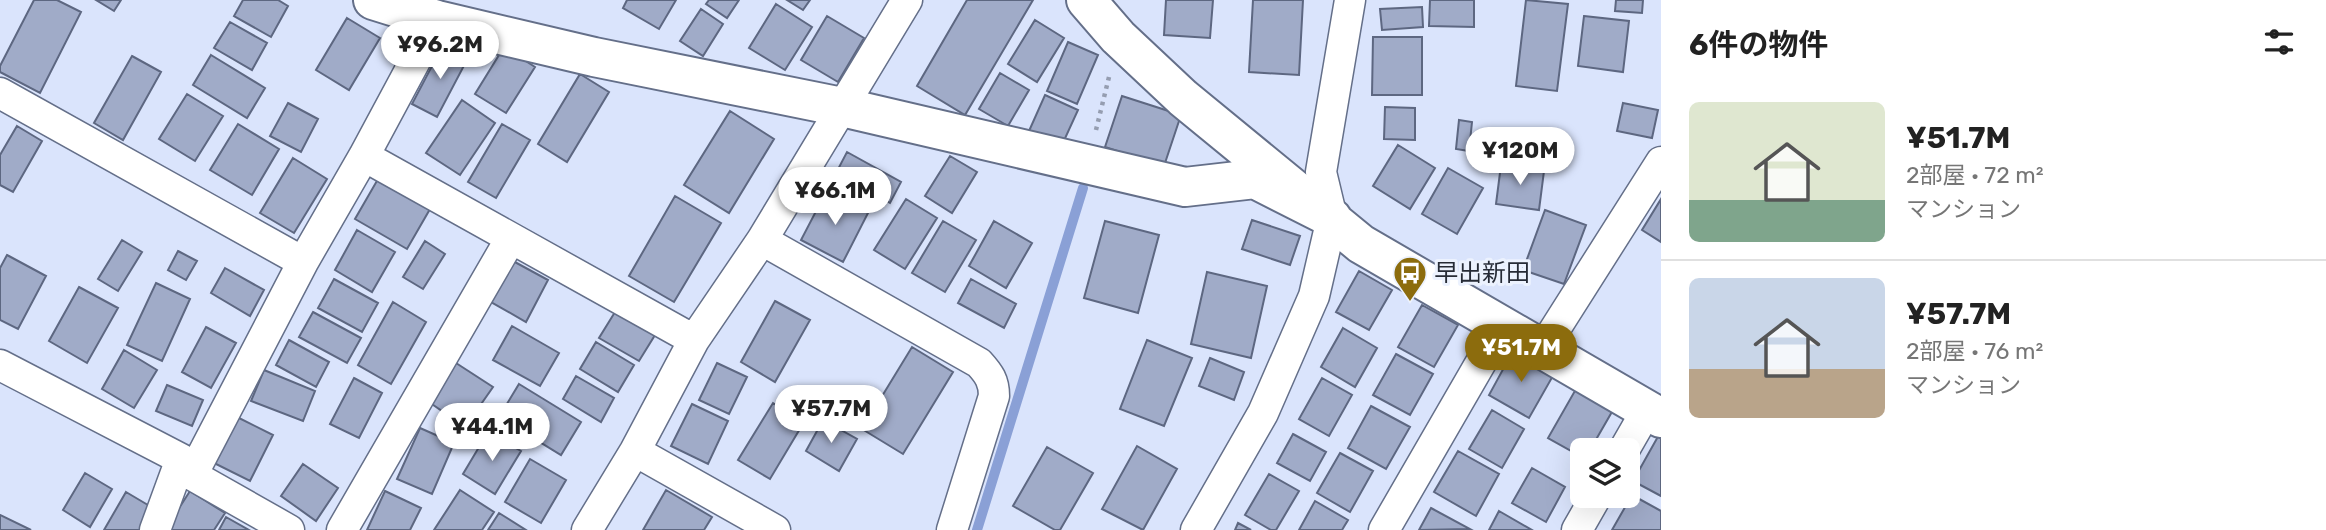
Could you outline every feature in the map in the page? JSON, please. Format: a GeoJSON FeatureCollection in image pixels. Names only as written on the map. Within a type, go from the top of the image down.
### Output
{"type":"FeatureCollection","features":[{"type":"Feature","properties":{"kind":"street"},"geometry":{"type":"LineString","coordinates":[[373,0],[437,20],[594,57],[842,107],[1185,187],[1255,179],[1332,218]]}},
{"type":"Feature","properties":{"kind":"street"},"geometry":{"type":"LineString","coordinates":[[1086,0],[1118,37],[1183,98],[1361,244],[1654,414],[1634,438]]}},
{"type":"Feature","properties":{"kind":"street"},"geometry":{"type":"LineString","coordinates":[[1196,530],[1263,413],[1314,296],[1332,218],[1321,172],[1350,0]]}},
{"type":"Feature","properties":{"kind":"street"},"geometry":{"type":"LineString","coordinates":[[587,530],[635,451],[694,340],[762,240],[842,107],[896,4]]}},
{"type":"Feature","properties":{"kind":"street"},"geometry":{"type":"LineString","coordinates":[[155,530],[187,467],[365,156],[437,20]]}},
{"type":"Feature","properties":{"kind":"street"},"geometry":{"type":"LineString","coordinates":[[0,93],[303,262]]}},
{"type":"Feature","properties":{"kind":"street"},"geometry":{"type":"LineString","coordinates":[[365,156],[694,340]]}},
{"type":"Feature","properties":{"kind":"street"},"geometry":{"type":"LineString","coordinates":[[1543,348],[1661,162]]}},
{"type":"Feature","properties":{"kind":"street"},"geometry":{"type":"LineString","coordinates":[[342,530],[511,238]]}},
{"type":"Feature","properties":{"kind":"street"},"geometry":{"type":"LineString","coordinates":[[762,240],[979,363],[987,372],[994,383],[994,396],[952,530]]}},
{"type":"Feature","properties":{"kind":"street"},"geometry":{"type":"LineString","coordinates":[[1384,530],[1502,326]]}},
{"type":"Feature","properties":{"kind":"street"},"geometry":{"type":"LineString","coordinates":[[0,365],[187,467],[289,530]]}},
{"type":"Feature","properties":{"kind":"street"},"geometry":{"type":"LineString","coordinates":[[635,451],[775,530]]}},
{"type":"Feature","properties":{"kind":"street"},"geometry":{"type":"LineString","coordinates":[[1577,530],[1590,508]]}},
{"type":"Feature","properties":{"kind":"path"},"geometry":{"type":"LineString","coordinates":[[1088,164],[1118,37]]}},
{"type":"Feature","properties":{"kind":"building"},"geometry":{"type":"Polygon","coordinates":[[[34,0],[57,0],[81,12],[40,93],[0,72],[0,66],[34,0]]]}},
{"type":"Feature","properties":{"kind":"building"},"geometry":{"type":"Polygon","coordinates":[[[96,0],[121,0],[114,11],[96,0]]]}},
{"type":"Feature","properties":{"kind":"building"},"geometry":{"type":"Polygon","coordinates":[[[243,0],[278,0],[288,6],[271,37],[234,16],[243,0]]]}},
{"type":"Feature","properties":{"kind":"building"},"geometry":{"type":"Polygon","coordinates":[[[627,0],[676,0],[659,29],[623,8],[627,0]]]}},
{"type":"Feature","properties":{"kind":"building"},"geometry":{"type":"Polygon","coordinates":[[[709,0],[739,0],[727,18],[706,4],[709,0]]]}},
{"type":"Feature","properties":{"kind":"building"},"geometry":{"type":"Polygon","coordinates":[[[787,0],[810,0],[803,10],[787,0]]]}},
{"type":"Feature","properties":{"kind":"building"},"geometry":{"type":"Polygon","coordinates":[[[967,0],[1033,0],[965,115],[917,86],[967,0]]]}},
{"type":"Feature","properties":{"kind":"building"},"geometry":{"type":"Polygon","coordinates":[[[1166,0],[1213,0],[1210,38],[1164,35],[1166,0]]]}},
{"type":"Feature","properties":{"kind":"building"},"geometry":{"type":"Polygon","coordinates":[[[1253,0],[1303,0],[1299,75],[1249,72],[1253,0]]]}},
{"type":"Feature","properties":{"kind":"building"},"geometry":{"type":"Polygon","coordinates":[[[1430,0],[1474,0],[1474,27],[1429,26],[1430,0]]]}},
{"type":"Feature","properties":{"kind":"building"},"geometry":{"type":"Polygon","coordinates":[[[1526,0],[1568,4],[1557,91],[1516,86],[1526,0]]]}},
{"type":"Feature","properties":{"kind":"building"},"geometry":{"type":"Polygon","coordinates":[[[1616,0],[1643,0],[1642,13],[1615,11],[1616,0]]]}},
{"type":"Feature","properties":{"kind":"building"},"geometry":{"type":"Polygon","coordinates":[[[776,4],[812,27],[785,70],[749,48],[776,4]]]}},
{"type":"Feature","properties":{"kind":"building"},"geometry":{"type":"Polygon","coordinates":[[[1422,7],[1423,27],[1382,30],[1380,9],[1422,7]]]}},
{"type":"Feature","properties":{"kind":"building"},"geometry":{"type":"Polygon","coordinates":[[[701,9],[723,24],[703,56],[680,41],[701,9]]]}},
{"type":"Feature","properties":{"kind":"building"},"geometry":{"type":"Polygon","coordinates":[[[827,16],[864,38],[838,82],[801,60],[827,16]]]}},
{"type":"Feature","properties":{"kind":"building"},"geometry":{"type":"Polygon","coordinates":[[[1584,16],[1629,21],[1623,72],[1578,66],[1584,16]]]}},
{"type":"Feature","properties":{"kind":"building"},"geometry":{"type":"Polygon","coordinates":[[[347,18],[380,38],[349,90],[316,70],[347,18]]]}},
{"type":"Feature","properties":{"kind":"building"},"geometry":{"type":"Polygon","coordinates":[[[1035,20],[1064,38],[1037,82],[1008,64],[1035,20]]]}},
{"type":"Feature","properties":{"kind":"building"},"geometry":{"type":"Polygon","coordinates":[[[230,22],[267,43],[252,70],[214,48],[230,22]]]}},
{"type":"Feature","properties":{"kind":"building"},"geometry":{"type":"Polygon","coordinates":[[[1373,37],[1422,37],[1422,95],[1372,95],[1373,37]]]}},
{"type":"Feature","properties":{"kind":"building"},"geometry":{"type":"Polygon","coordinates":[[[1068,42],[1098,55],[1077,104],[1047,91],[1068,42]]]}},
{"type":"Feature","properties":{"kind":"building"},"geometry":{"type":"Polygon","coordinates":[[[443,45],[468,58],[437,117],[412,104],[443,45]]]}},
{"type":"Feature","properties":{"kind":"building"},"geometry":{"type":"Polygon","coordinates":[[[504,47],[535,67],[506,113],[475,94],[504,47]]]}},
{"type":"Feature","properties":{"kind":"building"},"geometry":{"type":"Polygon","coordinates":[[[211,55],[265,88],[247,118],[193,85],[211,55]]]}},
{"type":"Feature","properties":{"kind":"building"},"geometry":{"type":"Polygon","coordinates":[[[132,56],[161,72],[123,140],[94,123],[132,56]]]}},
{"type":"Feature","properties":{"kind":"building"},"geometry":{"type":"Polygon","coordinates":[[[1000,73],[1029,90],[1008,126],[979,109],[1000,73]]]}},
{"type":"Feature","properties":{"kind":"building"},"geometry":{"type":"Polygon","coordinates":[[[580,74],[609,92],[567,162],[538,144],[580,74]]]}},
{"type":"Feature","properties":{"kind":"building"},"geometry":{"type":"Polygon","coordinates":[[[187,94],[223,116],[195,161],[159,139],[187,94]]]}},
{"type":"Feature","properties":{"kind":"building"},"geometry":{"type":"Polygon","coordinates":[[[1045,95],[1078,110],[1062,145],[1029,131],[1045,95]]]}},
{"type":"Feature","properties":{"kind":"building"},"geometry":{"type":"Polygon","coordinates":[[[1122,96],[1181,115],[1164,166],[1105,147],[1122,96]]]}},
{"type":"Feature","properties":{"kind":"building"},"geometry":{"type":"Polygon","coordinates":[[[462,100],[495,123],[460,175],[426,153],[462,100]]]}},
{"type":"Feature","properties":{"kind":"building"},"geometry":{"type":"Polygon","coordinates":[[[288,103],[318,119],[301,152],[270,136],[288,103]]]}},
{"type":"Feature","properties":{"kind":"building"},"geometry":{"type":"Polygon","coordinates":[[[1623,103],[1658,110],[1652,138],[1617,131],[1623,103]]]}},
{"type":"Feature","properties":{"kind":"building"},"geometry":{"type":"Polygon","coordinates":[[[1385,107],[1415,108],[1415,140],[1384,139],[1385,107]]]}},
{"type":"Feature","properties":{"kind":"building"},"geometry":{"type":"Polygon","coordinates":[[[730,111],[774,139],[729,213],[684,185],[730,111]]]}},
{"type":"Feature","properties":{"kind":"building"},"geometry":{"type":"Polygon","coordinates":[[[1459,120],[1472,122],[1469,151],[1456,149],[1459,120]]]}},
{"type":"Feature","properties":{"kind":"building"},"geometry":{"type":"Polygon","coordinates":[[[238,124],[279,149],[252,195],[210,170],[238,124]]]}},
{"type":"Feature","properties":{"kind":"building"},"geometry":{"type":"Polygon","coordinates":[[[502,124],[530,140],[496,198],[468,182],[502,124]]]}},
{"type":"Feature","properties":{"kind":"building"},"geometry":{"type":"Polygon","coordinates":[[[17,126],[42,141],[13,192],[0,185],[0,155],[17,126]]]}},
{"type":"Feature","properties":{"kind":"building"},"geometry":{"type":"Polygon","coordinates":[[[1398,145],[1435,168],[1410,209],[1373,186],[1398,145]]]}},
{"type":"Feature","properties":{"kind":"building"},"geometry":{"type":"Polygon","coordinates":[[[847,152],[901,182],[890,203],[836,173],[847,152]]]}},
{"type":"Feature","properties":{"kind":"building"},"geometry":{"type":"Polygon","coordinates":[[[950,156],[977,172],[952,213],[925,196],[950,156]]]}},
{"type":"Feature","properties":{"kind":"building"},"geometry":{"type":"Polygon","coordinates":[[[293,158],[327,179],[294,233],[260,213],[293,158]]]}},
{"type":"Feature","properties":{"kind":"building"},"geometry":{"type":"Polygon","coordinates":[[[1501,165],[1544,171],[1539,210],[1496,204],[1501,165]]]}},
{"type":"Feature","properties":{"kind":"building"},"geometry":{"type":"Polygon","coordinates":[[[1448,168],[1483,188],[1457,234],[1422,214],[1448,168]]]}},
{"type":"Feature","properties":{"kind":"building"},"geometry":{"type":"Polygon","coordinates":[[[378,179],[430,209],[407,249],[355,219],[378,179]]]}},
{"type":"Feature","properties":{"kind":"building"},"geometry":{"type":"Polygon","coordinates":[[[826,192],[868,213],[843,262],[801,240],[826,192]]]}},
{"type":"Feature","properties":{"kind":"building"},"geometry":{"type":"Polygon","coordinates":[[[675,196],[721,223],[674,302],[629,276],[675,196]]]}},
{"type":"Feature","properties":{"kind":"building"},"geometry":{"type":"Polygon","coordinates":[[[906,199],[937,218],[905,269],[874,250],[906,199]]]}},
{"type":"Feature","properties":{"kind":"building"},"geometry":{"type":"Polygon","coordinates":[[[1661,199],[1661,242],[1642,230],[1661,199]]]}},
{"type":"Feature","properties":{"kind":"building"},"geometry":{"type":"Polygon","coordinates":[[[1545,210],[1586,225],[1564,284],[1523,270],[1545,210]]]}},
{"type":"Feature","properties":{"kind":"building"},"geometry":{"type":"Polygon","coordinates":[[[1252,220],[1300,236],[1290,265],[1242,249],[1252,220]]]}},
{"type":"Feature","properties":{"kind":"building"},"geometry":{"type":"Polygon","coordinates":[[[943,221],[976,240],[945,292],[912,273],[943,221]]]}},
{"type":"Feature","properties":{"kind":"building"},"geometry":{"type":"Polygon","coordinates":[[[994,221],[1032,243],[1006,288],[969,266],[994,221]]]}},
{"type":"Feature","properties":{"kind":"building"},"geometry":{"type":"Polygon","coordinates":[[[1105,221],[1159,235],[1138,313],[1084,298],[1105,221]]]}},
{"type":"Feature","properties":{"kind":"building"},"geometry":{"type":"Polygon","coordinates":[[[357,230],[395,252],[372,292],[335,270],[357,230]]]}},
{"type":"Feature","properties":{"kind":"building"},"geometry":{"type":"Polygon","coordinates":[[[122,240],[142,252],[118,291],[98,279],[122,240]]]}},
{"type":"Feature","properties":{"kind":"building"},"geometry":{"type":"Polygon","coordinates":[[[425,241],[445,254],[423,289],[403,277],[425,241]]]}},
{"type":"Feature","properties":{"kind":"building"},"geometry":{"type":"Polygon","coordinates":[[[178,251],[197,261],[186,280],[168,270],[178,251]]]}},
{"type":"Feature","properties":{"kind":"building"},"geometry":{"type":"Polygon","coordinates":[[[7,255],[46,276],[18,329],[0,320],[0,268],[7,255]]]}},
{"type":"Feature","properties":{"kind":"building"},"geometry":{"type":"Polygon","coordinates":[[[513,261],[548,280],[526,322],[491,302],[513,261]]]}},
{"type":"Feature","properties":{"kind":"building"},"geometry":{"type":"Polygon","coordinates":[[[225,268],[264,290],[250,316],[211,293],[225,268]]]}},
{"type":"Feature","properties":{"kind":"building"},"geometry":{"type":"Polygon","coordinates":[[[1359,271],[1392,290],[1369,330],[1336,312],[1359,271]]]}},
{"type":"Feature","properties":{"kind":"building"},"geometry":{"type":"Polygon","coordinates":[[[1207,272],[1267,286],[1251,358],[1191,344],[1207,272]]]}},
{"type":"Feature","properties":{"kind":"building"},"geometry":{"type":"Polygon","coordinates":[[[334,279],[378,303],[362,332],[318,308],[334,279]]]}},
{"type":"Feature","properties":{"kind":"building"},"geometry":{"type":"Polygon","coordinates":[[[971,279],[1016,304],[1004,328],[958,303],[971,279]]]}},
{"type":"Feature","properties":{"kind":"building"},"geometry":{"type":"Polygon","coordinates":[[[156,283],[190,299],[162,361],[127,345],[156,283]]]}},
{"type":"Feature","properties":{"kind":"building"},"geometry":{"type":"Polygon","coordinates":[[[79,287],[118,308],[87,363],[49,341],[79,287]]]}},
{"type":"Feature","properties":{"kind":"building"},"geometry":{"type":"Polygon","coordinates":[[[775,301],[810,320],[775,382],[741,362],[775,301]]]}},
{"type":"Feature","properties":{"kind":"building"},"geometry":{"type":"Polygon","coordinates":[[[393,302],[426,322],[391,384],[358,365],[393,302]]]}},
{"type":"Feature","properties":{"kind":"building"},"geometry":{"type":"Polygon","coordinates":[[[1422,305],[1458,325],[1434,367],[1398,347],[1422,305]]]}},
{"type":"Feature","properties":{"kind":"building"},"geometry":{"type":"Polygon","coordinates":[[[313,312],[361,338],[347,363],[299,337],[313,312]]]}},
{"type":"Feature","properties":{"kind":"building"},"geometry":{"type":"Polygon","coordinates":[[[615,312],[655,335],[639,361],[599,338],[615,312]]]}},
{"type":"Feature","properties":{"kind":"building"},"geometry":{"type":"Polygon","coordinates":[[[512,326],[559,353],[540,386],[493,360],[512,326]]]}},
{"type":"Feature","properties":{"kind":"building"},"geometry":{"type":"Polygon","coordinates":[[[206,327],[236,343],[211,388],[182,372],[206,327]]]}},
{"type":"Feature","properties":{"kind":"building"},"geometry":{"type":"Polygon","coordinates":[[[1343,328],[1377,348],[1355,387],[1321,367],[1343,328]]]}},
{"type":"Feature","properties":{"kind":"building"},"geometry":{"type":"Polygon","coordinates":[[[289,340],[329,362],[316,387],[276,365],[289,340]]]}},
{"type":"Feature","properties":{"kind":"building"},"geometry":{"type":"Polygon","coordinates":[[[1147,340],[1192,358],[1164,426],[1120,409],[1147,340]]]}},
{"type":"Feature","properties":{"kind":"building"},"geometry":{"type":"Polygon","coordinates":[[[596,342],[634,365],[618,392],[580,369],[596,342]]]}},
{"type":"Feature","properties":{"kind":"building"},"geometry":{"type":"Polygon","coordinates":[[[912,347],[953,372],[903,454],[862,429],[912,347]]]}},
{"type":"Feature","properties":{"kind":"building"},"geometry":{"type":"Polygon","coordinates":[[[124,350],[157,370],[134,408],[102,389],[124,350]]]}},
{"type":"Feature","properties":{"kind":"building"},"geometry":{"type":"Polygon","coordinates":[[[1513,351],[1554,374],[1529,418],[1489,395],[1513,351]]]}},
{"type":"Feature","properties":{"kind":"building"},"geometry":{"type":"Polygon","coordinates":[[[1396,354],[1433,374],[1410,415],[1373,395],[1396,354]]]}},
{"type":"Feature","properties":{"kind":"building"},"geometry":{"type":"Polygon","coordinates":[[[1210,358],[1244,372],[1234,400],[1199,386],[1210,358]]]}},
{"type":"Feature","properties":{"kind":"building"},"geometry":{"type":"Polygon","coordinates":[[[456,363],[493,387],[465,427],[429,402],[456,363]]]}},
{"type":"Feature","properties":{"kind":"building"},"geometry":{"type":"Polygon","coordinates":[[[717,363],[747,377],[729,414],[699,400],[717,363]]]}},
{"type":"Feature","properties":{"kind":"building"},"geometry":{"type":"Polygon","coordinates":[[[264,370],[315,391],[303,421],[251,401],[264,370]]]}},
{"type":"Feature","properties":{"kind":"building"},"geometry":{"type":"Polygon","coordinates":[[[576,376],[614,398],[601,422],[563,399],[576,376]]]}},
{"type":"Feature","properties":{"kind":"building"},"geometry":{"type":"Polygon","coordinates":[[[354,378],[382,393],[359,438],[330,424],[354,378]]]}},
{"type":"Feature","properties":{"kind":"building"},"geometry":{"type":"Polygon","coordinates":[[[1322,378],[1352,395],[1329,436],[1299,419],[1322,378]]]}},
{"type":"Feature","properties":{"kind":"building"},"geometry":{"type":"Polygon","coordinates":[[[519,384],[581,422],[561,455],[499,417],[519,384]]]}},
{"type":"Feature","properties":{"kind":"building"},"geometry":{"type":"Polygon","coordinates":[[[167,385],[203,400],[192,426],[156,411],[167,385]]]}},
{"type":"Feature","properties":{"kind":"building"},"geometry":{"type":"Polygon","coordinates":[[[1576,389],[1613,410],[1597,438],[1570,438],[1570,450],[1548,438],[1576,389]]]}},
{"type":"Feature","properties":{"kind":"building"},"geometry":{"type":"Polygon","coordinates":[[[773,403],[804,422],[770,479],[738,460],[773,403]]]}},
{"type":"Feature","properties":{"kind":"building"},"geometry":{"type":"Polygon","coordinates":[[[692,404],[728,421],[708,464],[671,446],[692,404]]]}},
{"type":"Feature","properties":{"kind":"building"},"geometry":{"type":"Polygon","coordinates":[[[1371,406],[1410,427],[1386,469],[1348,448],[1371,406]]]}},
{"type":"Feature","properties":{"kind":"building"},"geometry":{"type":"Polygon","coordinates":[[[1492,410],[1524,429],[1502,468],[1469,449],[1492,410]]]}},
{"type":"Feature","properties":{"kind":"building"},"geometry":{"type":"Polygon","coordinates":[[[237,417],[273,435],[250,481],[214,463],[237,417]]]}},
{"type":"Feature","properties":{"kind":"building"},"geometry":{"type":"Polygon","coordinates":[[[823,420],[857,439],[839,471],[806,451],[823,420]]]}},
{"type":"Feature","properties":{"kind":"building"},"geometry":{"type":"Polygon","coordinates":[[[420,428],[454,443],[432,494],[397,479],[420,428]]]}},
{"type":"Feature","properties":{"kind":"building"},"geometry":{"type":"Polygon","coordinates":[[[488,432],[521,451],[495,494],[463,474],[488,432]]]}},
{"type":"Feature","properties":{"kind":"building"},"geometry":{"type":"Polygon","coordinates":[[[1661,433],[1661,496],[1640,485],[1640,469],[1661,433]]]}},
{"type":"Feature","properties":{"kind":"building"},"geometry":{"type":"Polygon","coordinates":[[[1293,434],[1326,452],[1310,481],[1277,463],[1293,434]]]}},
{"type":"Feature","properties":{"kind":"building"},"geometry":{"type":"Polygon","coordinates":[[[1137,446],[1177,469],[1143,530],[1102,509],[1137,446]]]}},
{"type":"Feature","properties":{"kind":"building"},"geometry":{"type":"Polygon","coordinates":[[[1047,447],[1093,473],[1060,530],[1055,530],[1013,506],[1047,447]]]}},
{"type":"Feature","properties":{"kind":"building"},"geometry":{"type":"Polygon","coordinates":[[[1458,451],[1499,474],[1476,516],[1434,492],[1458,451]]]}},
{"type":"Feature","properties":{"kind":"building"},"geometry":{"type":"Polygon","coordinates":[[[1340,453],[1373,471],[1350,512],[1317,493],[1340,453]]]}},
{"type":"Feature","properties":{"kind":"building"},"geometry":{"type":"Polygon","coordinates":[[[530,459],[566,480],[541,523],[505,502],[530,459]]]}},
{"type":"Feature","properties":{"kind":"building"},"geometry":{"type":"Polygon","coordinates":[[[303,464],[338,488],[316,521],[281,496],[303,464]]]}},
{"type":"Feature","properties":{"kind":"building"},"geometry":{"type":"Polygon","coordinates":[[[1532,468],[1565,487],[1546,522],[1512,503],[1532,468]]]}},
{"type":"Feature","properties":{"kind":"building"},"geometry":{"type":"Polygon","coordinates":[[[85,473],[112,489],[90,527],[63,510],[85,473]]]}},
{"type":"Feature","properties":{"kind":"building"},"geometry":{"type":"Polygon","coordinates":[[[1269,474],[1299,491],[1276,530],[1271,530],[1245,515],[1269,474]]]}},
{"type":"Feature","properties":{"kind":"building"},"geometry":{"type":"Polygon","coordinates":[[[460,490],[494,512],[482,530],[434,530],[460,490]]]}},
{"type":"Feature","properties":{"kind":"building"},"geometry":{"type":"Polygon","coordinates":[[[666,490],[712,517],[704,530],[643,530],[666,490]]]}},
{"type":"Feature","properties":{"kind":"building"},"geometry":{"type":"Polygon","coordinates":[[[190,491],[225,513],[214,530],[165,530],[190,491]]]}},
{"type":"Feature","properties":{"kind":"building"},"geometry":{"type":"Polygon","coordinates":[[[385,491],[421,508],[410,530],[367,530],[385,491]]]}},
{"type":"Feature","properties":{"kind":"building"},"geometry":{"type":"Polygon","coordinates":[[[126,492],[153,508],[140,530],[104,530],[126,492]]]}},
{"type":"Feature","properties":{"kind":"building"},"geometry":{"type":"Polygon","coordinates":[[[1640,499],[1661,511],[1661,530],[1612,530],[1625,508],[1640,508],[1640,499]]]}},
{"type":"Feature","properties":{"kind":"building"},"geometry":{"type":"Polygon","coordinates":[[[1315,501],[1348,520],[1342,530],[1299,530],[1315,501]]]}},
{"type":"Feature","properties":{"kind":"building"},"geometry":{"type":"Polygon","coordinates":[[[1431,508],[1470,529],[1419,530],[1431,508]]]}},
{"type":"Feature","properties":{"kind":"building"},"geometry":{"type":"Polygon","coordinates":[[[1499,511],[1532,530],[1489,530],[1499,511]]]}},
{"type":"Feature","properties":{"kind":"building"},"geometry":{"type":"Polygon","coordinates":[[[499,513],[526,530],[488,530],[499,513]]]}},
{"type":"Feature","properties":{"kind":"building"},"geometry":{"type":"Polygon","coordinates":[[[0,515],[31,530],[0,530],[0,515]]]}},
{"type":"Feature","properties":{"kind":"building"},"geometry":{"type":"Polygon","coordinates":[[[226,517],[249,530],[219,530],[226,517]]]}},
{"type":"Feature","properties":{"kind":"building"},"geometry":{"type":"Polygon","coordinates":[[[1238,523],[1251,530],[1235,530],[1238,523]]]}},
{"type":"Feature","properties":{"kind":"waterway"},"geometry":{"type":"LineString","coordinates":[[977,530],[1083,188]]}},
{"type":"Feature","properties":{"kind":"place","name":"早出新田"},"geometry":{"type":"Point","coordinates":[1410,303]}}]}
